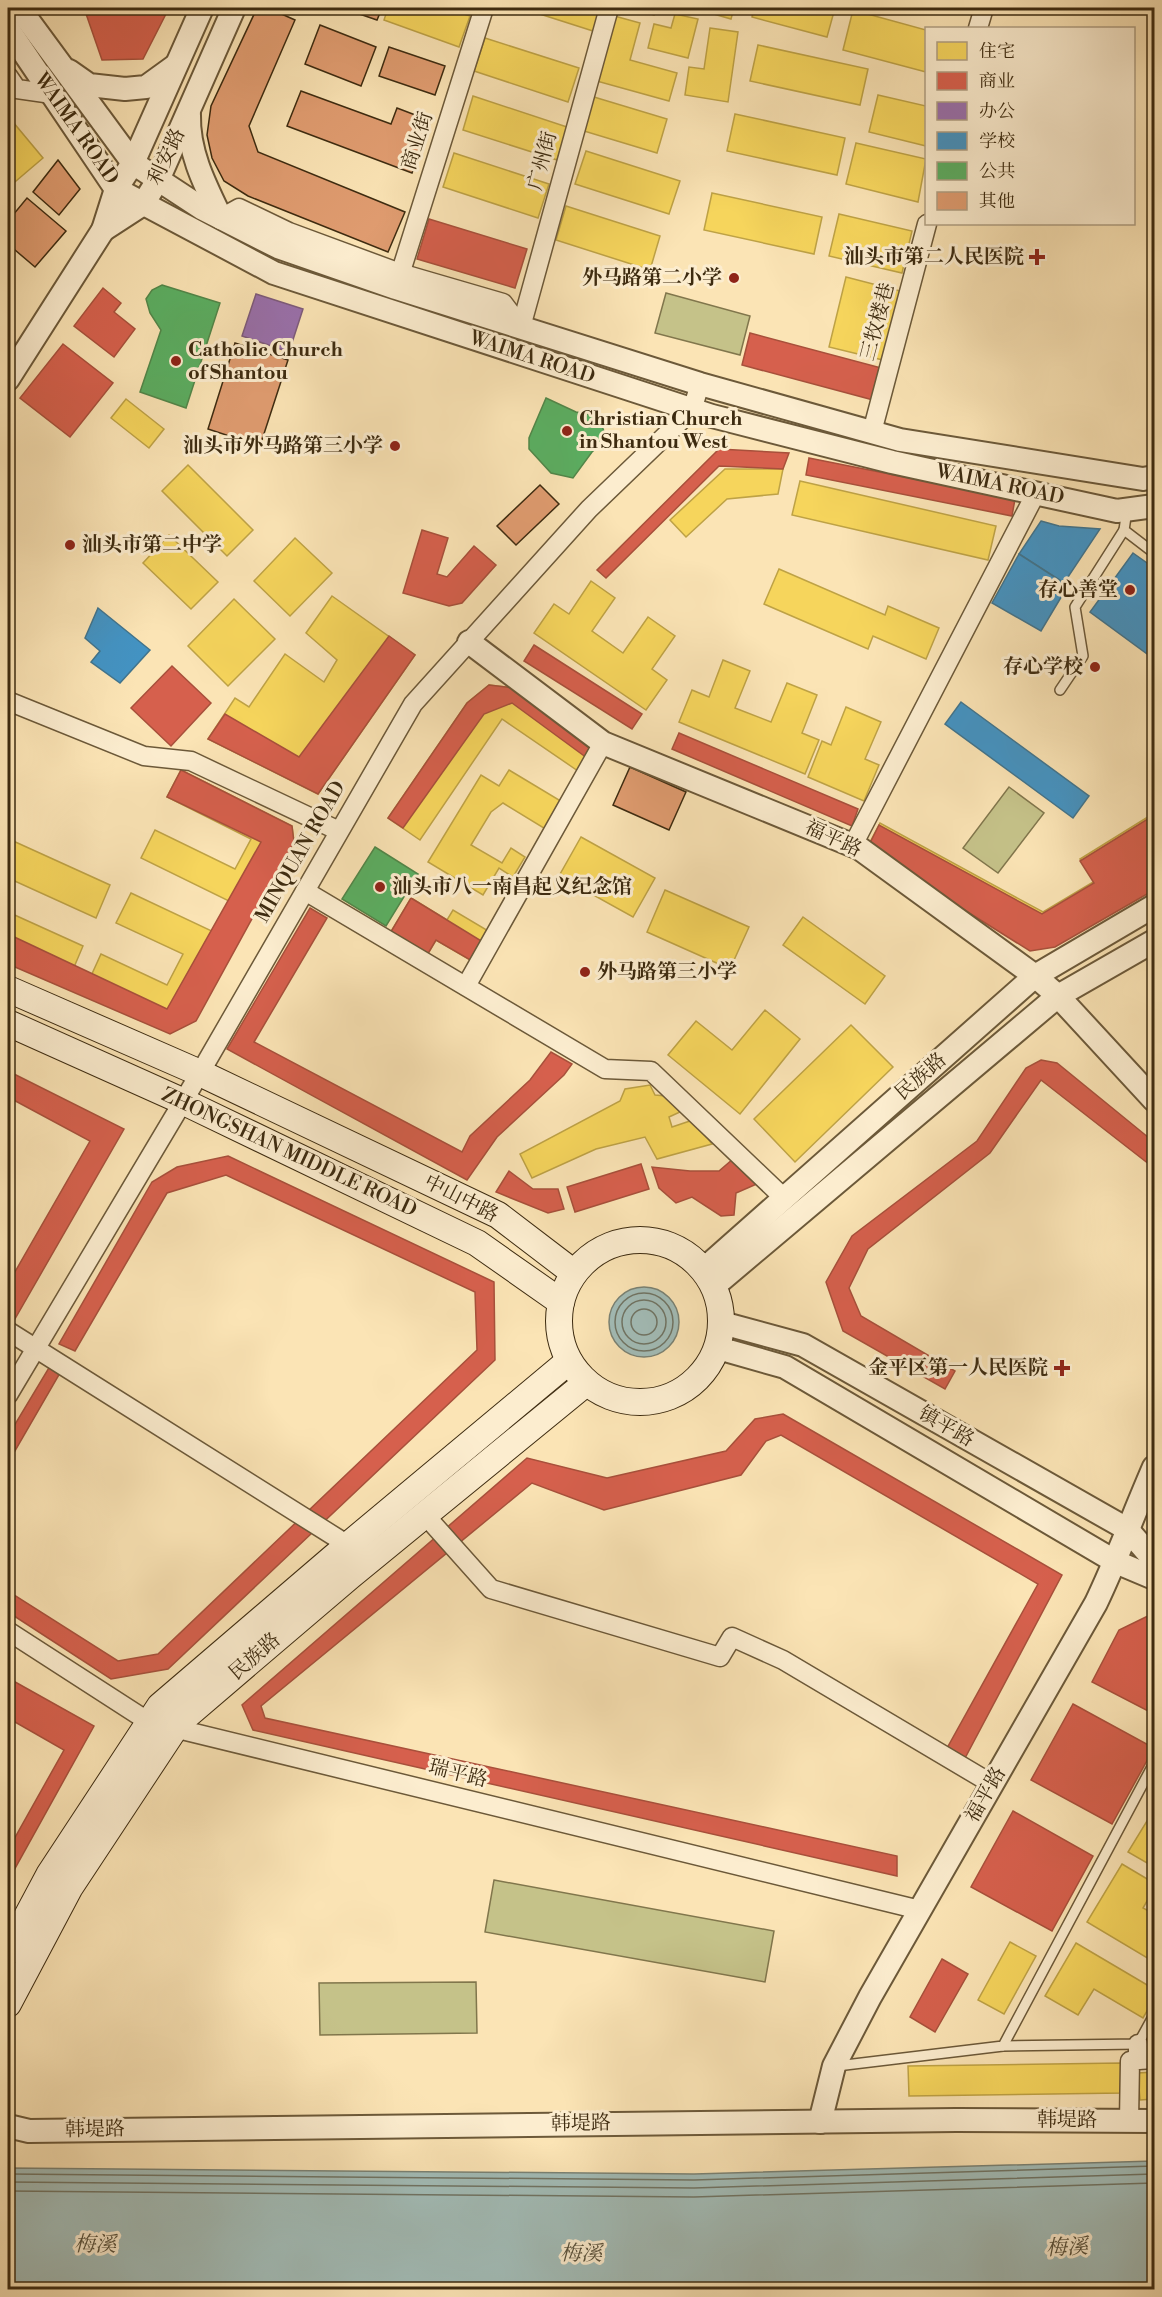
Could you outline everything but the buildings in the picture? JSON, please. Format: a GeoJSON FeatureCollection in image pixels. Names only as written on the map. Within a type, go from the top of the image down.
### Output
{"type":"FeatureCollection","features":[{"type":"Feature","properties":{"kind":"main road","name":"ZHONGSHAN MIDDLE ROAD"},"geometry":{"type":"LineString","coordinates":[[8,989],[200,1073]]}},
{"type":"Feature","properties":{"kind":"main road","name":"ZHONGSHAN MIDDLE ROAD"},"geometry":{"type":"LineString","coordinates":[[8,1023],[182,1101],[477,1243],[561,1302]]}},
{"type":"Feature","properties":{"kind":"main road","name":"中山中路"},"geometry":{"type":"LineString","coordinates":[[200,1073],[498,1215],[574,1273]]}},
{"type":"Feature","properties":{"kind":"main road"},"geometry":{"type":"LineString","coordinates":[[638,1240],[662,1243],[685,1253],[709,1278],[720,1304],[722,1323],[718,1348],[705,1372],[686,1390],[662,1400],[635,1403],[609,1397],[586,1383],[569,1361],[561,1342],[559,1322],[561,1302],[574,1273],[592,1256],[614,1244],[638,1240]]}},
{"type":"Feature","properties":{"kind":"main road","name":"民族路"},"geometry":{"type":"LineString","coordinates":[[8,1952],[49,1875],[160,1706],[348,1545],[569,1361]]}},
{"type":"Feature","properties":{"kind":"main road","name":"民族路"},"geometry":{"type":"LineString","coordinates":[[8,2004],[70,1887],[179,1722],[340,1583],[586,1383]]}},
{"type":"Feature","properties":{"kind":"street","name":"WAIMA ROAD"},"geometry":{"type":"LineString","coordinates":[[19,8],[133,163],[221,218],[278,247],[398,281],[521,327],[700,384],[900,440],[1143,479],[1155,477]]}},
{"type":"Feature","properties":{"kind":"street","name":"利安路"},"geometry":{"type":"LineString","coordinates":[[103,230],[116,189],[133,163],[202,8]]}},
{"type":"Feature","properties":{"kind":"street","name":"利安路"},"geometry":{"type":"LineString","coordinates":[[103,230],[143,204],[158,180],[234,8]]}},
{"type":"Feature","properties":{"kind":"street","name":"商业街"},"geometry":{"type":"LineString","coordinates":[[398,281],[484,8]]}},
{"type":"Feature","properties":{"kind":"street","name":"广州街"},"geometry":{"type":"LineString","coordinates":[[521,327],[609,8]]}},
{"type":"Feature","properties":{"kind":"street"},"geometry":{"type":"LineString","coordinates":[[978,27],[984,8]]}},
{"type":"Feature","properties":{"kind":"street","name":"WAIMA ROAD"},"geometry":{"type":"LineString","coordinates":[[8,29],[116,189],[274,273],[692,410],[892,462],[1117,511],[1125,520],[1155,506]]}},
{"type":"Feature","properties":{"kind":"street"},"geometry":{"type":"LineString","coordinates":[[62,66],[89,85],[125,89],[146,87],[176,65]]}},
{"type":"Feature","properties":{"kind":"street"},"geometry":{"type":"LineString","coordinates":[[8,76],[17,89],[51,94]]}},
{"type":"Feature","properties":{"kind":"street"},"geometry":{"type":"LineString","coordinates":[[189,110],[189,134],[201,176],[221,218]]}},
{"type":"Feature","properties":{"kind":"street","name":"三牧楼巷"},"geometry":{"type":"LineString","coordinates":[[872,432],[927,225]]}},
{"type":"Feature","properties":{"kind":"street"},"geometry":{"type":"LineString","coordinates":[[8,379],[103,230]]}},
{"type":"Feature","properties":{"kind":"street","name":"MINQUAN ROAD"},"geometry":{"type":"LineString","coordinates":[[8,1395],[200,1073],[413,704],[589,509],[692,410],[700,384]]}},
{"type":"Feature","properties":{"kind":"street"},"geometry":{"type":"LineString","coordinates":[[853,845],[1036,493]]}},
{"type":"Feature","properties":{"kind":"street","name":"福平路"},"geometry":{"type":"LineString","coordinates":[[469,642],[603,743],[853,845],[1035,976],[1058,996],[1155,1100]]}},
{"type":"Feature","properties":{"kind":"street"},"geometry":{"type":"LineString","coordinates":[[8,700],[144,756],[191,761],[339,831]]}},
{"type":"Feature","properties":{"kind":"street"},"geometry":{"type":"LineString","coordinates":[[466,986],[603,743]]}},
{"type":"Feature","properties":{"kind":"street"},"geometry":{"type":"LineString","coordinates":[[305,891],[605,1069],[651,1071],[784,1198]]}},
{"type":"Feature","properties":{"kind":"street","name":"民族路"},"geometry":{"type":"LineString","coordinates":[[709,1278],[784,1198],[1035,976],[1155,906]]}},
{"type":"Feature","properties":{"kind":"street","name":"民族路"},"geometry":{"type":"LineString","coordinates":[[709,1278],[1058,996],[1155,941]]}},
{"type":"Feature","properties":{"kind":"street","name":"镇平路"},"geometry":{"type":"LineString","coordinates":[[722,1323],[803,1345],[1127,1529],[1155,1560]]}},
{"type":"Feature","properties":{"kind":"street"},"geometry":{"type":"LineString","coordinates":[[8,1331],[348,1545]]}},
{"type":"Feature","properties":{"kind":"street","name":"镇平路"},"geometry":{"type":"LineString","coordinates":[[718,1348],[785,1367],[1116,1562],[1155,1578]]}},
{"type":"Feature","properties":{"kind":"street","name":"福平路"},"geometry":{"type":"LineString","coordinates":[[820,2122],[834,2066],[870,1997],[1096,1603],[1116,1562],[1127,1529],[1155,1467]]}},
{"type":"Feature","properties":{"kind":"street"},"geometry":{"type":"LineString","coordinates":[[425,1515],[490,1589],[720,1657],[732,1637],[783,1659],[992,1784]]}},
{"type":"Feature","properties":{"kind":"street","name":"瑞平路"},"geometry":{"type":"LineString","coordinates":[[8,1631],[149,1722],[920,1910]]}},
{"type":"Feature","properties":{"kind":"street"},"geometry":{"type":"LineString","coordinates":[[1129,2121],[1130,2061],[1143,2054]]}},
{"type":"Feature","properties":{"kind":"street","name":"韩堤路"},"geometry":{"type":"LineString","coordinates":[[8,2126],[29,2131],[956,2120],[1155,2121]]}},
{"type":"Feature","properties":{"kind":"lane"},"geometry":{"type":"LineString","coordinates":[[1060,690],[1083,656],[1075,607],[1125,520],[1155,552]]}},
{"type":"Feature","properties":{"kind":"lane"},"geometry":{"type":"LineString","coordinates":[[1003,2046],[1155,1763]]}},
{"type":"Feature","properties":{"kind":"lane"},"geometry":{"type":"LineString","coordinates":[[834,2066],[1003,2046],[1143,2054],[1155,2014]]}},
{"type":"Feature","properties":{"kind":"shaded area"},"geometry":{"type":"Polygon","coordinates":[[[666,293],[750,316],[740,355],[655,333],[666,293]]]}},
{"type":"Feature","properties":{"kind":"shaded area"},"geometry":{"type":"Polygon","coordinates":[[[1009,787],[1044,813],[998,873],[963,848],[1009,787]]]}},
{"type":"Feature","properties":{"kind":"shaded area"},"geometry":{"type":"Polygon","coordinates":[[[494,1880],[774,1931],[765,1982],[485,1932],[494,1880]]]}},
{"type":"Feature","properties":{"kind":"shaded area"},"geometry":{"type":"Polygon","coordinates":[[[476,1982],[477,2033],[320,2035],[319,1983],[476,1982]]]}},
{"type":"Feature","properties":{"kind":"water"},"geometry":{"type":"Polygon","coordinates":[[[651,1287],[664,1293],[673,1302],[677,1308],[679,1322],[677,1336],[669,1347],[658,1355],[637,1357],[619,1347],[611,1336],[609,1315],[619,1297],[630,1289],[651,1287]]]}},
{"type":"Feature","properties":{"kind":"water","name":"梅溪"},"geometry":{"type":"Polygon","coordinates":[[[1154,2161],[1154,2289],[8,2289],[8,2168],[694,2174],[1154,2161]]]}},
{"type":"Feature","properties":{"kind":"place","name":"汕头市第二人民医院"},"geometry":{"type":"Point","coordinates":[1037,257]}},
{"type":"Feature","properties":{"kind":"place","name":"外马路第二小学"},"geometry":{"type":"Point","coordinates":[734,278]}},
{"type":"Feature","properties":{"kind":"place","name":"Catholic Church of Shantou"},"geometry":{"type":"Point","coordinates":[176,361]}},
{"type":"Feature","properties":{"kind":"place","name":"Christian Church in Shantou West"},"geometry":{"type":"Point","coordinates":[567,431]}},
{"type":"Feature","properties":{"kind":"place","name":"汕头市外马路第三小学"},"geometry":{"type":"Point","coordinates":[395,446]}},
{"type":"Feature","properties":{"kind":"place","name":"汕头市第二中学"},"geometry":{"type":"Point","coordinates":[70,545]}},
{"type":"Feature","properties":{"kind":"place","name":"存心善堂"},"geometry":{"type":"Point","coordinates":[1130,590]}},
{"type":"Feature","properties":{"kind":"place","name":"存心学校"},"geometry":{"type":"Point","coordinates":[1095,667]}},
{"type":"Feature","properties":{"kind":"place","name":"汕头市八一南昌起义纪念馆"},"geometry":{"type":"Point","coordinates":[380,887]}},
{"type":"Feature","properties":{"kind":"place","name":"外马路第三小学"},"geometry":{"type":"Point","coordinates":[585,972]}},
{"type":"Feature","properties":{"kind":"place","name":"金平区第一人民医院"},"geometry":{"type":"Point","coordinates":[1062,1368]}}]}
